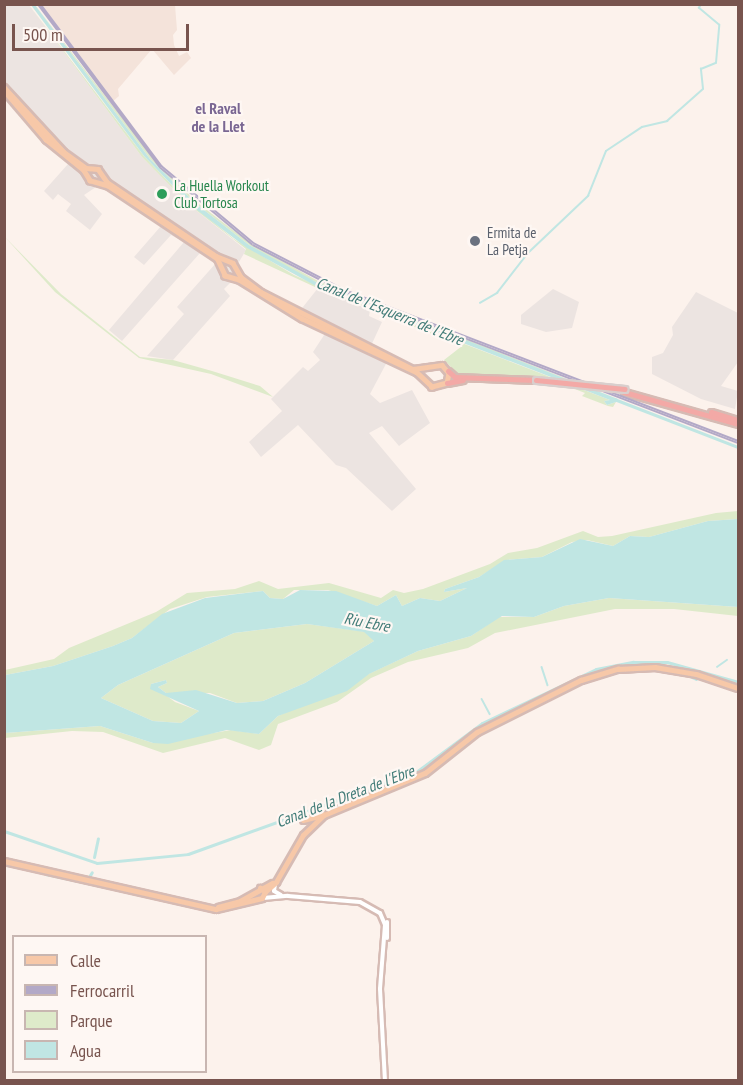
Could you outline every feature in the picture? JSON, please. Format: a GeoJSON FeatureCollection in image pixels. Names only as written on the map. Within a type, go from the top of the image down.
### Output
{"type":"FeatureCollection","features":[{"type":"Feature","properties":{"kind":"highway"},"geometry":{"type":"LineString","coordinates":[[448,371],[455,376],[624,390],[738,422]]}},
{"type":"Feature","properties":{"kind":"highway"},"geometry":{"type":"LineString","coordinates":[[447,383],[536,382]]}},
{"type":"Feature","properties":{"kind":"main road"},"geometry":{"type":"LineString","coordinates":[[4,89],[54,144],[83,166],[92,168],[228,262],[235,264],[237,271],[261,292],[308,319],[413,369],[440,364],[448,371],[447,383],[434,388],[425,379],[302,319],[224,275],[217,260],[108,186],[90,181],[86,174],[46,140],[4,89]]}},
{"type":"Feature","properties":{"kind":"main road"},"geometry":{"type":"LineString","coordinates":[[86,174],[92,168]]}},
{"type":"Feature","properties":{"kind":"main road"},"geometry":{"type":"LineString","coordinates":[[96,183],[102,176]]}},
{"type":"Feature","properties":{"kind":"main road"},"geometry":{"type":"LineString","coordinates":[[222,268],[228,262]]}},
{"type":"Feature","properties":{"kind":"main road"},"geometry":{"type":"LineString","coordinates":[[230,277],[237,271]]}},
{"type":"Feature","properties":{"kind":"main road"},"geometry":{"type":"LineString","coordinates":[[425,379],[429,367]]}},
{"type":"Feature","properties":{"kind":"main road"},"geometry":{"type":"LineString","coordinates":[[282,896],[273,890],[311,820],[425,773],[489,726],[581,680],[637,667],[703,676],[738,688]]}},
{"type":"Feature","properties":{"kind":"main road"},"geometry":{"type":"LineString","coordinates":[[4,861],[209,908],[230,908],[263,896],[370,904],[382,917],[385,1080]]}},
{"type":"Feature","properties":{"kind":"main road"},"geometry":{"type":"LineString","coordinates":[[209,908],[240,901],[278,878]]}},
{"type":"Feature","properties":{"kind":"main road"},"geometry":{"type":"LineString","coordinates":[[263,896],[278,878]]}},
{"type":"Feature","properties":{"kind":"main road"},"geometry":{"type":"LineString","coordinates":[[258,889],[263,896]]}},
{"type":"Feature","properties":{"kind":"main road"},"geometry":{"type":"LineString","coordinates":[[258,889],[263,896]]}},
{"type":"Feature","properties":{"kind":"shaded area"},"geometry":{"type":"Polygon","coordinates":[[[4,5],[29,5],[142,157],[188,204],[246,250],[239,262],[240,273],[224,289],[230,296],[173,360],[147,356],[184,314],[177,307],[216,263],[200,253],[122,341],[109,330],[184,242],[171,235],[144,265],[134,257],[161,226],[99,185],[84,195],[102,214],[90,230],[66,211],[71,204],[58,194],[53,200],[44,191],[68,164],[37,136],[5,96],[4,5]]]}},
{"type":"Feature","properties":{"kind":"shaded area"},"geometry":{"type":"Polygon","coordinates":[[[41,5],[175,5],[177,30],[173,35],[174,45],[179,56],[187,52],[191,58],[174,75],[152,49],[118,89],[119,96],[112,102],[41,5]]]}},
{"type":"Feature","properties":{"kind":"shaded area"},"geometry":{"type":"Polygon","coordinates":[[[318,288],[370,310],[369,316],[382,322],[369,350],[387,362],[370,394],[380,403],[412,390],[430,423],[399,446],[382,426],[369,433],[416,489],[392,511],[346,468],[336,465],[298,425],[261,457],[249,442],[282,411],[271,399],[303,367],[308,371],[320,360],[313,352],[330,326],[299,312],[318,288]]]}},
{"type":"Feature","properties":{"kind":"shaded area"},"geometry":{"type":"Polygon","coordinates":[[[553,289],[579,302],[572,328],[546,332],[521,324],[521,315],[553,289]]]}},
{"type":"Feature","properties":{"kind":"shaded area"},"geometry":{"type":"Polygon","coordinates":[[[696,292],[738,313],[738,362],[721,386],[738,391],[735,409],[701,399],[652,374],[652,357],[663,353],[673,335],[672,327],[696,292]]]}},
{"type":"Feature","properties":{"kind":"green space"},"geometry":{"type":"Polygon","coordinates":[[[29,5],[144,156],[184,198],[234,239],[294,275],[355,302],[610,400],[604,401],[607,405],[616,402],[613,407],[608,406],[582,396],[585,393],[544,377],[458,374],[444,360],[462,346],[315,287],[244,254],[246,249],[188,204],[142,157],[29,5]]]}},
{"type":"Feature","properties":{"kind":"green space"},"geometry":{"type":"Polygon","coordinates":[[[35,5],[160,167],[199,204],[250,243],[318,281],[618,399],[356,299],[295,273],[249,245],[195,203],[150,159],[35,5]]]}},
{"type":"Feature","properties":{"kind":"green space"},"geometry":{"type":"Polygon","coordinates":[[[4,236],[61,294],[140,357],[173,360],[212,371],[260,386],[273,397],[211,374],[139,358],[55,292],[4,236]]]}},
{"type":"Feature","properties":{"kind":"green space"},"geometry":{"type":"Polygon","coordinates":[[[738,511],[738,519],[708,521],[649,537],[630,536],[613,546],[587,540],[572,542],[542,557],[506,560],[479,577],[445,589],[444,592],[467,588],[440,601],[420,598],[402,606],[396,595],[377,606],[328,590],[294,590],[283,599],[270,598],[263,591],[207,597],[170,609],[132,638],[113,646],[53,666],[5,675],[5,670],[54,659],[69,648],[156,612],[187,593],[235,589],[259,581],[278,589],[329,583],[381,598],[393,590],[404,593],[423,589],[490,564],[508,553],[537,548],[583,531],[598,537],[612,536],[716,513],[738,511]]]}},
{"type":"Feature","properties":{"kind":"green space"},"geometry":{"type":"Polygon","coordinates":[[[609,598],[738,607],[738,616],[674,609],[615,609],[495,633],[468,648],[408,662],[371,678],[337,702],[278,724],[271,745],[259,750],[225,738],[163,753],[103,732],[72,731],[5,738],[5,733],[100,726],[153,743],[231,730],[259,734],[278,716],[418,651],[471,636],[499,617],[534,617],[564,606],[609,598]]]}},
{"type":"Feature","properties":{"kind":"green space"},"geometry":{"type":"Polygon","coordinates":[[[307,624],[367,632],[374,641],[305,683],[263,701],[237,703],[210,693],[166,693],[158,687],[167,683],[166,680],[151,684],[175,702],[199,711],[181,723],[153,721],[101,698],[118,685],[234,633],[307,624]]]}},
{"type":"Feature","properties":{"kind":"water"},"geometry":{"type":"Polygon","coordinates":[[[31,5],[35,5],[150,159],[195,203],[249,245],[316,282],[618,399],[616,402],[607,405],[604,401],[610,400],[314,285],[247,248],[193,207],[144,156],[31,5]]]}},
{"type":"Feature","properties":{"kind":"water","name":"Riu Ebre"},"geometry":{"type":"Polygon","coordinates":[[[738,519],[738,607],[609,598],[564,606],[534,617],[502,616],[471,636],[418,651],[369,674],[347,691],[278,716],[259,734],[227,730],[168,744],[153,743],[100,726],[5,733],[5,675],[53,666],[113,646],[132,638],[162,614],[205,598],[263,591],[270,598],[283,599],[300,590],[336,591],[377,606],[396,595],[402,606],[420,598],[440,601],[467,588],[444,592],[445,589],[479,577],[504,560],[542,557],[580,539],[613,546],[630,536],[649,537],[708,521],[738,519]],[[307,624],[234,633],[118,685],[101,698],[153,721],[181,723],[199,711],[150,689],[151,684],[166,680],[167,683],[158,687],[166,693],[196,690],[237,703],[263,701],[305,683],[374,641],[364,632],[307,624]]]}},
{"type":"Feature","properties":{"kind":"waterway"},"geometry":{"type":"LineString","coordinates":[[480,303],[497,293],[528,253],[588,196],[606,151],[642,127],[667,121],[703,89],[701,69],[716,63],[719,25],[699,8],[701,4]]}},
{"type":"Feature","properties":{"kind":"waterway","name":"Canal de l'Esquerra de l'Ebre"},"geometry":{"type":"LineString","coordinates":[[614,399],[738,447]]}},
{"type":"Feature","properties":{"kind":"waterway"},"geometry":{"type":"LineString","coordinates":[[717,667],[727,660]]}},
{"type":"Feature","properties":{"kind":"waterway","name":"Canal de la Dreta de l'Ebre"},"geometry":{"type":"LineString","coordinates":[[4,831],[97,863],[188,854],[416,772],[482,723],[596,669],[633,662],[667,662],[738,682]]}},
{"type":"Feature","properties":{"kind":"waterway"},"geometry":{"type":"LineString","coordinates":[[542,667],[548,685]]}},
{"type":"Feature","properties":{"kind":"waterway"},"geometry":{"type":"LineString","coordinates":[[607,675],[632,670]]}},
{"type":"Feature","properties":{"kind":"waterway"},"geometry":{"type":"LineString","coordinates":[[645,670],[664,671]]}},
{"type":"Feature","properties":{"kind":"waterway"},"geometry":{"type":"LineString","coordinates":[[684,674],[697,680]]}},
{"type":"Feature","properties":{"kind":"waterway"},"geometry":{"type":"LineString","coordinates":[[583,683],[594,678]]}},
{"type":"Feature","properties":{"kind":"waterway"},"geometry":{"type":"LineString","coordinates":[[551,698],[580,684]]}},
{"type":"Feature","properties":{"kind":"waterway"},"geometry":{"type":"LineString","coordinates":[[482,699],[490,714]]}},
{"type":"Feature","properties":{"kind":"waterway"},"geometry":{"type":"LineString","coordinates":[[545,701],[549,699]]}},
{"type":"Feature","properties":{"kind":"waterway"},"geometry":{"type":"LineString","coordinates":[[515,716],[542,703]]}},
{"type":"Feature","properties":{"kind":"waterway"},"geometry":{"type":"LineString","coordinates":[[485,731],[504,721]]}},
{"type":"Feature","properties":{"kind":"waterway"},"geometry":{"type":"LineString","coordinates":[[434,771],[475,738]]}},
{"type":"Feature","properties":{"kind":"waterway"},"geometry":{"type":"LineString","coordinates":[[396,789],[432,773]]}},
{"type":"Feature","properties":{"kind":"waterway"},"geometry":{"type":"LineString","coordinates":[[381,794],[393,789]]}},
{"type":"Feature","properties":{"kind":"waterway"},"geometry":{"type":"LineString","coordinates":[[94,857],[98,838]]}},
{"type":"Feature","properties":{"kind":"waterway"},"geometry":{"type":"LineString","coordinates":[[87,880],[92,872]]}},
{"type":"Feature","properties":{"kind":"waterway"},"geometry":{"type":"LineString","coordinates":[[46,875],[189,906]]}},
{"type":"Feature","properties":{"kind":"railway"},"geometry":{"type":"LineString","coordinates":[[39,4],[161,167],[253,244],[342,290],[738,442]]}},
{"type":"Feature","properties":{"kind":"place","name":"La Huella Workout Club Tortosa"},"geometry":{"type":"Point","coordinates":[162,194]}},
{"type":"Feature","properties":{"kind":"place","name":"Ermita de La Petja"},"geometry":{"type":"Point","coordinates":[475,241]}},
{"type":"Feature","properties":{"kind":"district","name":"el Raval de la Llet"},"geometry":{"type":"Point","coordinates":[218,117]}}]}
